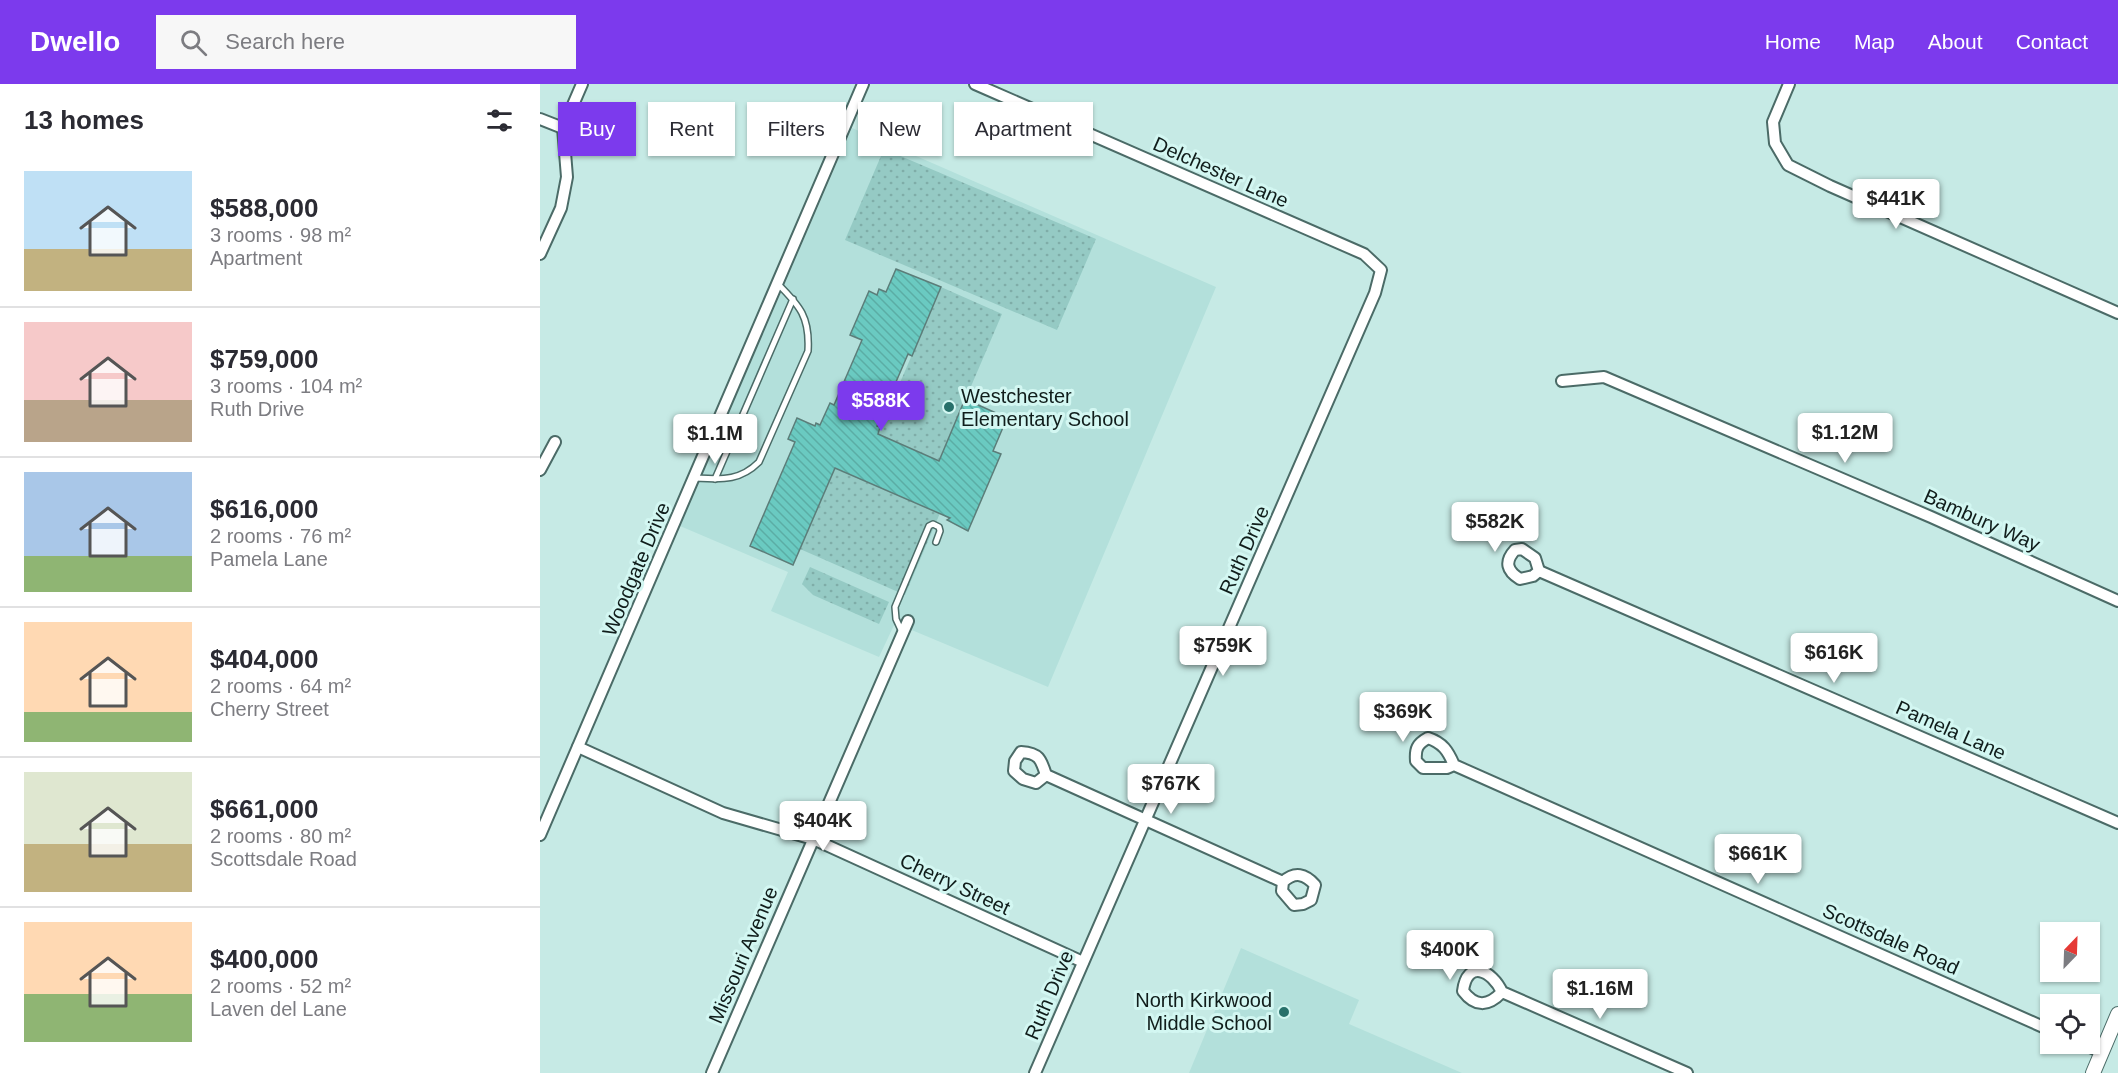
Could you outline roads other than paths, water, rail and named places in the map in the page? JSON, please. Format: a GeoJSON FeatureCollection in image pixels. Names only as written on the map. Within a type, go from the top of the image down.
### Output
{"type":"FeatureCollection","features":[{"type":"Feature","properties":{"kind":"street"},"geometry":{"type":"LineString","coordinates":[[574,102],[582,84]]}},
{"type":"Feature","properties":{"kind":"street","name":"Woodgate Drive"},"geometry":{"type":"LineString","coordinates":[[540,836],[863,84]]}},
{"type":"Feature","properties":{"kind":"street","name":"Delchester Lane"},"geometry":{"type":"LineString","coordinates":[[975,84],[1364,254],[1381,270]]}},
{"type":"Feature","properties":{"kind":"street"},"geometry":{"type":"LineString","coordinates":[[1789,84],[1773,122],[1775,143],[1788,165],[1830,186],[2118,313]]}},
{"type":"Feature","properties":{"kind":"street"},"geometry":{"type":"LineString","coordinates":[[540,119],[558,126]]}},
{"type":"Feature","properties":{"kind":"street"},"geometry":{"type":"LineString","coordinates":[[540,254],[561,208],[567,177],[565,156]]}},
{"type":"Feature","properties":{"kind":"street","name":"Ruth Drive"},"geometry":{"type":"LineString","coordinates":[[1035,1073],[1375,293],[1381,270]]}},
{"type":"Feature","properties":{"kind":"street","name":"Bambury Way"},"geometry":{"type":"LineString","coordinates":[[1562,381],[1604,377],[1931,517],[2118,601]]}},
{"type":"Feature","properties":{"kind":"street"},"geometry":{"type":"LineString","coordinates":[[540,470],[555,442]]}},
{"type":"Feature","properties":{"kind":"street","name":"Pamela Lane"},"geometry":{"type":"LineString","coordinates":[[1539,571],[2118,823]]}},
{"type":"Feature","properties":{"kind":"street","name":"Missouri Avenue"},"geometry":{"type":"LineString","coordinates":[[712,1073],[908,621]]}},
{"type":"Feature","properties":{"kind":"street","name":"Cherry Street"},"geometry":{"type":"LineString","coordinates":[[578,747],[723,813],[813,839],[1083,962]]}},
{"type":"Feature","properties":{"kind":"street","name":"Scottsdale Road"},"geometry":{"type":"LineString","coordinates":[[1455,765],[2040,1026]]}},
{"type":"Feature","properties":{"kind":"street"},"geometry":{"type":"LineString","coordinates":[[1046,775],[1283,882]]}},
{"type":"Feature","properties":{"kind":"street"},"geometry":{"type":"LineString","coordinates":[[1502,992],[1687,1073]]}},
{"type":"Feature","properties":{"kind":"street"},"geometry":{"type":"LineString","coordinates":[[2093,1073],[2118,1014]]}},
{"type":"Feature","properties":{"kind":"lane"},"geometry":{"type":"LineString","coordinates":[[694,478],[728,479],[749,472],[759,462],[807,351],[809,334],[800,306],[777,283]]}},
{"type":"Feature","properties":{"kind":"lane"},"geometry":{"type":"LineString","coordinates":[[715,479],[793,299]]}},
{"type":"Feature","properties":{"kind":"lane"},"geometry":{"type":"LineString","coordinates":[[902,634],[896,620],[895,607],[929,526],[933,524],[939,527],[940,531],[936,542]]}},
{"type":"Feature","properties":{"kind":"place","name":"Westchester Elementary School"},"geometry":{"type":"Point","coordinates":[949,407]}},
{"type":"Feature","properties":{"kind":"place","name":"North Kirkwood Middle School"},"geometry":{"type":"Point","coordinates":[1284,1012]}}]}
